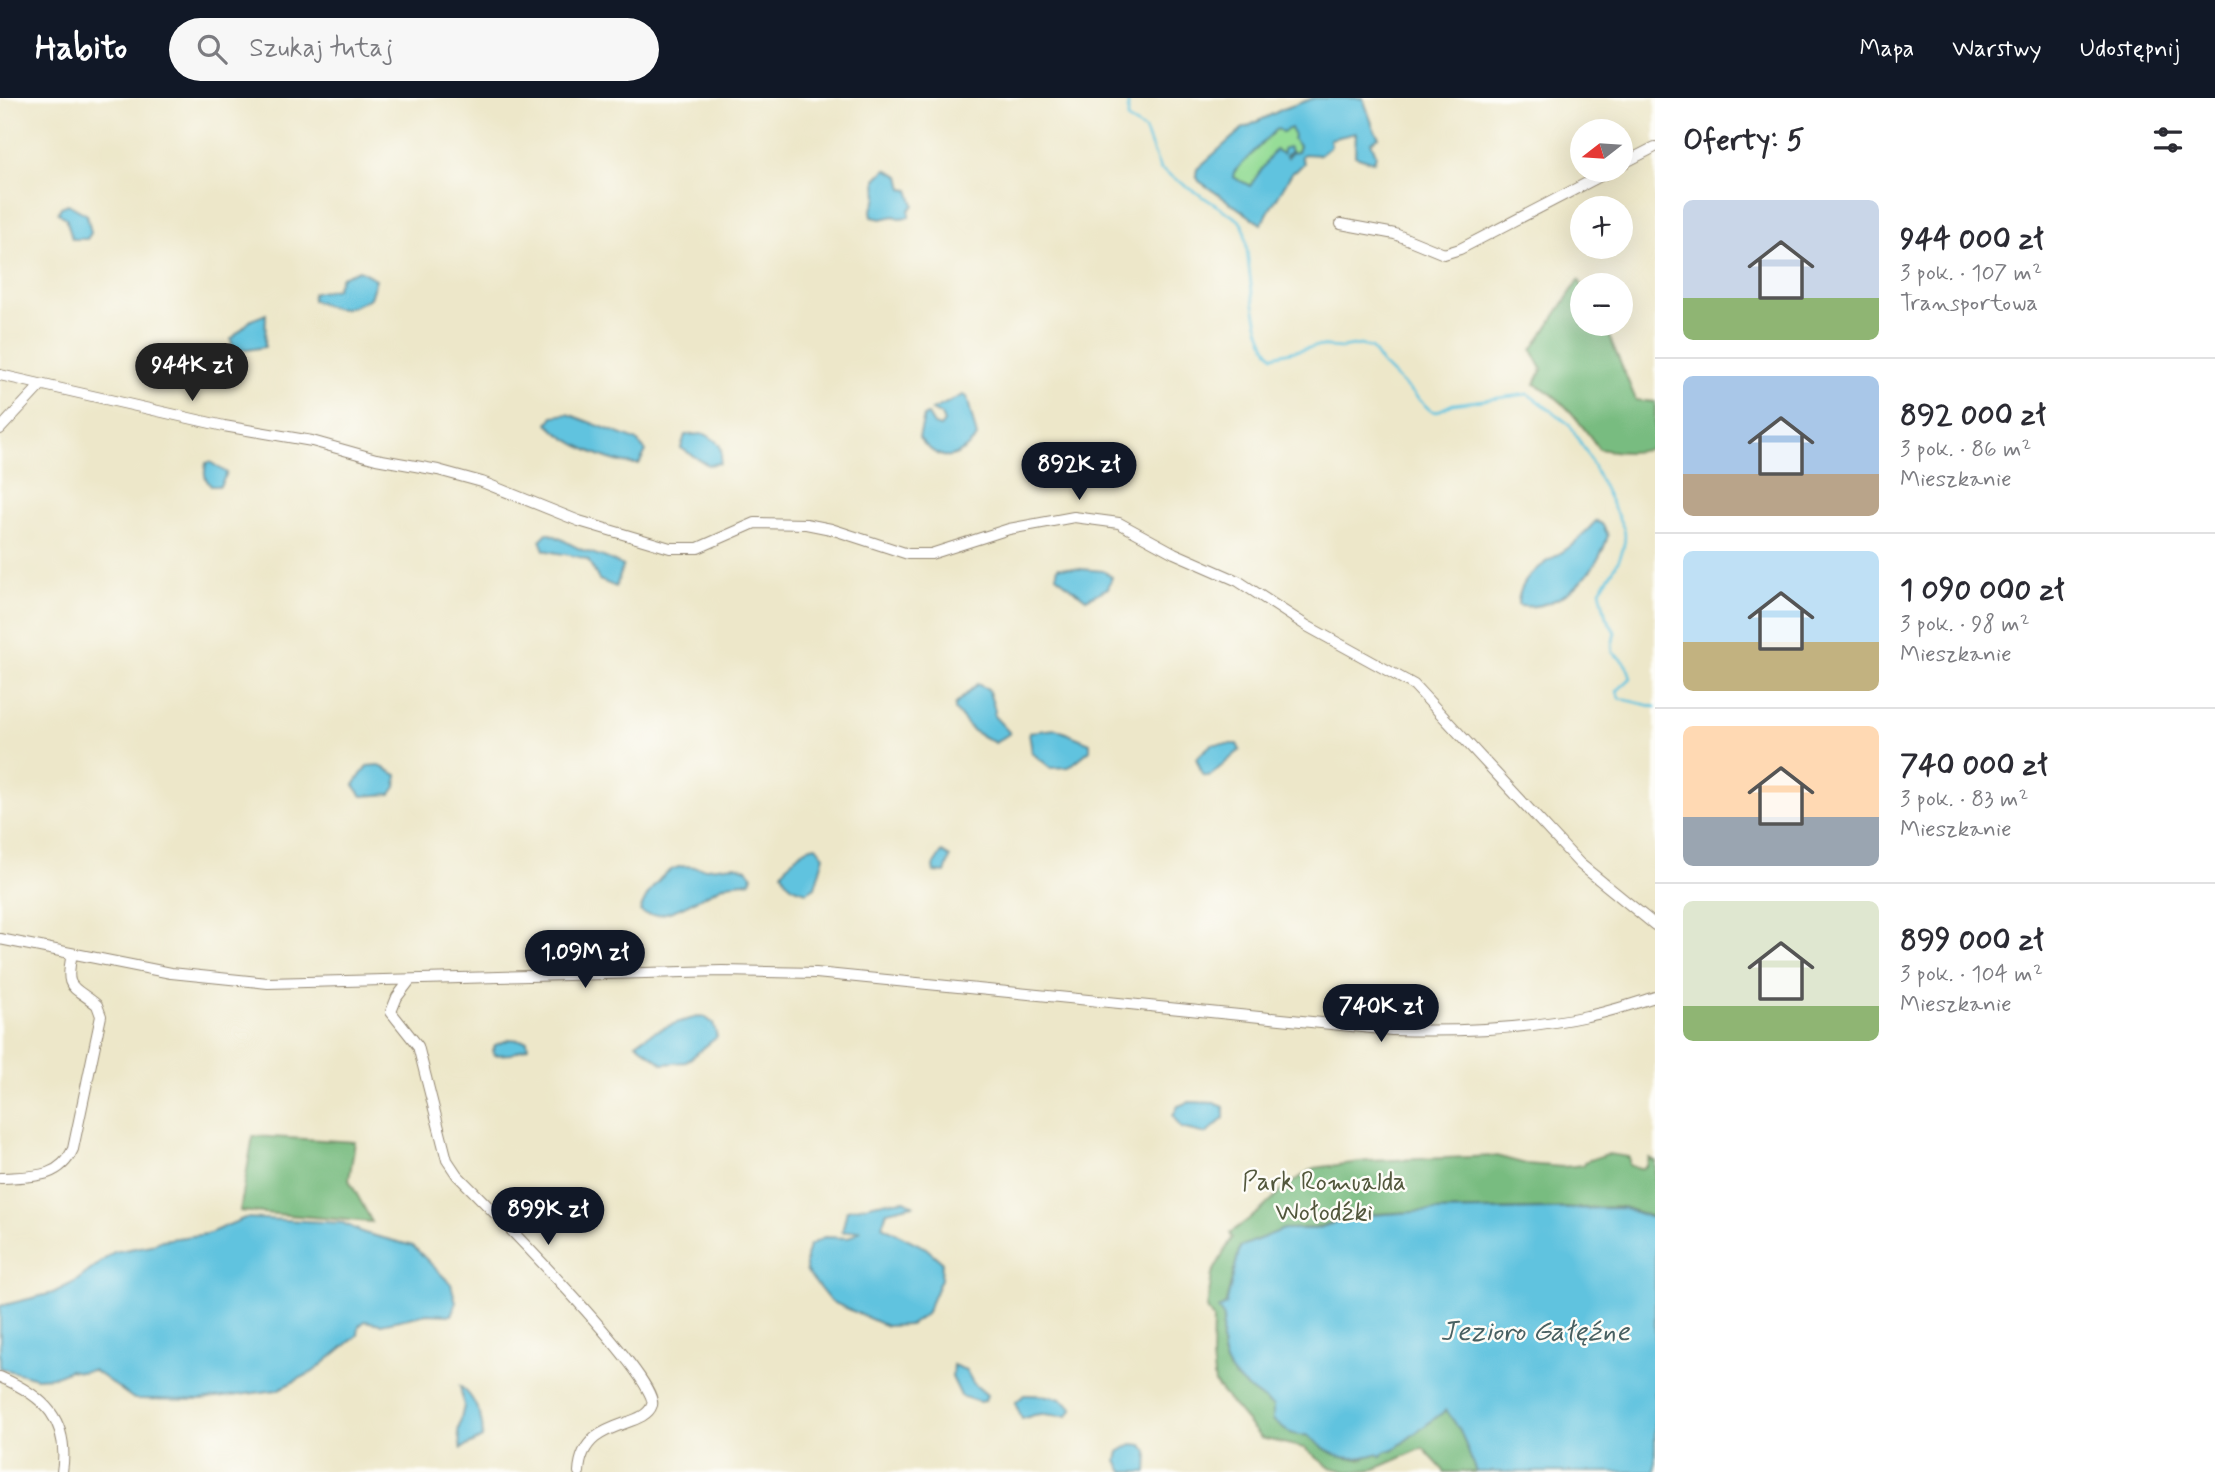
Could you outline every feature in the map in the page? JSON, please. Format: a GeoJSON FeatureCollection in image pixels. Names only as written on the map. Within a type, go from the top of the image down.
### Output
{"type":"FeatureCollection","features":[{"type":"Feature","properties":{"kind":"street"},"geometry":{"type":"LineString","coordinates":[[1633,158],[1655,147]]}},
{"type":"Feature","properties":{"kind":"street"},"geometry":{"type":"LineString","coordinates":[[1341,224],[1395,234],[1444,254],[1460,249],[1589,182]]}},
{"type":"Feature","properties":{"kind":"street"},"geometry":{"type":"LineString","coordinates":[[0,376],[224,426],[312,441],[376,459],[438,470],[482,482],[579,521],[670,548],[698,548],[755,523],[806,524],[831,529],[908,554],[930,554],[1009,529],[1074,517],[1119,523],[1174,553],[1238,581],[1307,626],[1414,685],[1580,864],[1655,925]]}},
{"type":"Feature","properties":{"kind":"street"},"geometry":{"type":"LineString","coordinates":[[0,429],[41,384]]}},
{"type":"Feature","properties":{"kind":"street"},"geometry":{"type":"LineString","coordinates":[[0,939],[171,974],[268,983],[722,971],[816,973],[1392,1030],[1451,1032],[1517,1027],[1588,1016],[1655,997]]}},
{"type":"Feature","properties":{"kind":"street"},"geometry":{"type":"LineString","coordinates":[[0,1178],[25,1177],[54,1171],[61,1168],[73,1149],[101,1016],[97,1005],[78,992],[71,983],[69,975],[72,954]]}},
{"type":"Feature","properties":{"kind":"street"},"geometry":{"type":"LineString","coordinates":[[410,979],[397,997],[391,1012],[418,1046],[447,1160],[457,1175],[596,1321],[638,1374],[653,1398],[652,1406],[646,1414],[609,1429],[587,1444],[580,1459],[579,1472]]}},
{"type":"Feature","properties":{"kind":"street"},"geometry":{"type":"LineString","coordinates":[[0,1377],[38,1396],[51,1411],[63,1440],[62,1472]]}},
{"type":"Feature","properties":{"kind":"green space"},"geometry":{"type":"Polygon","coordinates":[[[1291,127],[1299,146],[1298,150],[1288,158],[1284,152],[1283,154],[1276,150],[1250,186],[1233,177],[1234,172],[1275,130],[1291,127]]]}},
{"type":"Feature","properties":{"kind":"green space"},"geometry":{"type":"Polygon","coordinates":[[[1570,293],[1570,336],[1609,336],[1636,400],[1655,402],[1655,446],[1628,452],[1599,449],[1563,404],[1535,384],[1542,369],[1532,350],[1570,293]]]}},
{"type":"Feature","properties":{"kind":"green space"},"geometry":{"type":"Polygon","coordinates":[[[253,1136],[355,1142],[349,1180],[372,1222],[240,1211],[253,1136]]]}},
{"type":"Feature","properties":{"kind":"green space","name":"Park Romualda Wołodźki"},"geometry":{"type":"Polygon","coordinates":[[[1607,1154],[1629,1157],[1629,1165],[1640,1169],[1647,1166],[1649,1158],[1655,1161],[1655,1218],[1623,1207],[1357,1215],[1315,1228],[1284,1229],[1240,1247],[1225,1306],[1218,1309],[1224,1317],[1222,1349],[1230,1371],[1238,1380],[1273,1406],[1273,1420],[1292,1434],[1307,1435],[1337,1455],[1359,1459],[1381,1456],[1394,1449],[1446,1410],[1460,1430],[1476,1472],[1445,1472],[1423,1448],[1375,1469],[1349,1472],[1329,1467],[1304,1448],[1261,1438],[1215,1384],[1212,1359],[1213,1319],[1207,1308],[1212,1274],[1232,1238],[1230,1233],[1261,1210],[1283,1189],[1314,1168],[1368,1161],[1496,1156],[1526,1164],[1563,1167],[1584,1165],[1584,1162],[1607,1154]]]}},
{"type":"Feature","properties":{"kind":"water"},"geometry":{"type":"Polygon","coordinates":[[[1314,98],[1363,98],[1379,137],[1371,142],[1376,154],[1374,162],[1355,156],[1356,133],[1330,139],[1331,146],[1320,155],[1304,154],[1301,156],[1304,163],[1293,171],[1261,224],[1199,181],[1197,169],[1242,129],[1283,109],[1314,98]],[[1291,128],[1282,132],[1275,130],[1234,172],[1233,177],[1250,186],[1275,150],[1283,154],[1283,149],[1288,147],[1291,151],[1286,156],[1288,158],[1291,153],[1297,152],[1299,146],[1293,139],[1291,128]]]}},
{"type":"Feature","properties":{"kind":"water"},"geometry":{"type":"Polygon","coordinates":[[[886,169],[900,176],[903,189],[909,190],[914,205],[909,210],[909,217],[872,217],[871,211],[877,198],[876,179],[886,169]]]}},
{"type":"Feature","properties":{"kind":"water"},"geometry":{"type":"Polygon","coordinates":[[[68,204],[87,215],[91,233],[87,239],[72,239],[66,218],[58,213],[61,207],[68,204]]]}},
{"type":"Feature","properties":{"kind":"water"},"geometry":{"type":"Polygon","coordinates":[[[359,270],[376,279],[370,298],[341,309],[312,300],[313,293],[336,289],[341,277],[359,270]]]}},
{"type":"Feature","properties":{"kind":"water"},"geometry":{"type":"Polygon","coordinates":[[[266,314],[265,347],[233,349],[231,339],[251,320],[266,314]]]}},
{"type":"Feature","properties":{"kind":"water"},"geometry":{"type":"Polygon","coordinates":[[[963,395],[967,397],[977,437],[956,455],[942,456],[927,447],[919,438],[924,416],[928,415],[934,425],[940,427],[944,422],[941,415],[932,410],[963,395]]]}},
{"type":"Feature","properties":{"kind":"water"},"geometry":{"type":"Polygon","coordinates":[[[568,414],[636,440],[646,451],[639,464],[616,461],[590,452],[548,424],[553,416],[568,414]]]}},
{"type":"Feature","properties":{"kind":"water"},"geometry":{"type":"Polygon","coordinates":[[[705,434],[719,445],[720,463],[708,465],[681,448],[685,435],[705,434]]]}},
{"type":"Feature","properties":{"kind":"water"},"geometry":{"type":"Polygon","coordinates":[[[210,462],[227,473],[220,486],[211,486],[206,478],[206,463],[210,462]]]}},
{"type":"Feature","properties":{"kind":"water"},"geometry":{"type":"Polygon","coordinates":[[[1596,521],[1602,524],[1608,535],[1587,575],[1576,586],[1550,602],[1520,606],[1520,594],[1529,577],[1572,545],[1596,521]]]}},
{"type":"Feature","properties":{"kind":"water"},"geometry":{"type":"Polygon","coordinates":[[[547,533],[623,566],[616,587],[599,580],[588,560],[544,550],[540,540],[547,533]]]}},
{"type":"Feature","properties":{"kind":"water"},"geometry":{"type":"Polygon","coordinates":[[[1058,567],[1103,571],[1112,577],[1108,588],[1086,599],[1056,576],[1058,567]]]}},
{"type":"Feature","properties":{"kind":"water"},"geometry":{"type":"Polygon","coordinates":[[[977,684],[988,689],[995,710],[994,716],[1010,733],[995,743],[973,731],[955,710],[955,705],[977,684]]]}},
{"type":"Feature","properties":{"kind":"water"},"geometry":{"type":"Polygon","coordinates":[[[1056,729],[1090,743],[1090,750],[1069,767],[1051,768],[1032,753],[1029,732],[1056,729]]]}},
{"type":"Feature","properties":{"kind":"water"},"geometry":{"type":"Polygon","coordinates":[[[1212,744],[1237,744],[1240,750],[1210,776],[1203,775],[1196,758],[1212,744]]]}},
{"type":"Feature","properties":{"kind":"water"},"geometry":{"type":"Polygon","coordinates":[[[378,765],[397,775],[396,787],[391,794],[362,796],[354,785],[367,766],[378,765]]]}},
{"type":"Feature","properties":{"kind":"water"},"geometry":{"type":"Polygon","coordinates":[[[816,846],[824,856],[815,887],[807,892],[794,888],[782,872],[801,852],[816,846]]]}},
{"type":"Feature","properties":{"kind":"water"},"geometry":{"type":"Polygon","coordinates":[[[942,852],[950,857],[945,873],[934,872],[933,866],[942,852]]]}},
{"type":"Feature","properties":{"kind":"water"},"geometry":{"type":"Polygon","coordinates":[[[735,865],[747,869],[753,876],[750,881],[728,884],[659,915],[648,915],[640,911],[655,884],[672,869],[685,866],[706,868],[735,865]]]}},
{"type":"Feature","properties":{"kind":"water"},"geometry":{"type":"Polygon","coordinates":[[[703,1016],[713,1023],[717,1037],[686,1062],[663,1064],[636,1043],[668,1026],[703,1016]]]}},
{"type":"Feature","properties":{"kind":"water"},"geometry":{"type":"Polygon","coordinates":[[[510,1039],[527,1041],[528,1047],[511,1054],[495,1055],[495,1045],[510,1039]]]}},
{"type":"Feature","properties":{"kind":"water"},"geometry":{"type":"Polygon","coordinates":[[[1189,1102],[1214,1103],[1224,1107],[1224,1118],[1206,1134],[1181,1128],[1173,1116],[1178,1106],[1189,1102]]]}},
{"type":"Feature","properties":{"kind":"water"},"geometry":{"type":"Polygon","coordinates":[[[905,1200],[913,1205],[887,1211],[882,1226],[926,1248],[942,1262],[941,1279],[926,1314],[910,1325],[886,1326],[830,1301],[806,1271],[806,1257],[809,1246],[824,1237],[848,1238],[861,1230],[842,1232],[847,1210],[905,1200]]]}},
{"type":"Feature","properties":{"kind":"water","name":"Jezioro Gałęźne"},"geometry":{"type":"Polygon","coordinates":[[[1623,1208],[1655,1219],[1655,1472],[1476,1472],[1460,1430],[1446,1410],[1381,1456],[1338,1456],[1307,1435],[1292,1434],[1280,1426],[1273,1420],[1273,1406],[1238,1380],[1226,1361],[1222,1335],[1224,1318],[1218,1309],[1226,1305],[1240,1247],[1284,1229],[1315,1229],[1357,1216],[1429,1211],[1623,1208]]]}},
{"type":"Feature","properties":{"kind":"water"},"geometry":{"type":"Polygon","coordinates":[[[245,1218],[343,1223],[364,1233],[413,1246],[451,1284],[456,1303],[451,1315],[427,1314],[381,1324],[365,1321],[359,1326],[358,1335],[313,1372],[277,1390],[201,1400],[134,1399],[93,1370],[70,1370],[53,1377],[36,1378],[0,1368],[0,1306],[53,1293],[75,1282],[114,1252],[151,1245],[162,1240],[207,1234],[245,1218]]]}},
{"type":"Feature","properties":{"kind":"water"},"geometry":{"type":"Polygon","coordinates":[[[953,1365],[966,1370],[973,1383],[987,1395],[985,1401],[979,1402],[961,1396],[952,1377],[953,1365]]]}},
{"type":"Feature","properties":{"kind":"water"},"geometry":{"type":"Polygon","coordinates":[[[460,1386],[470,1396],[482,1424],[482,1438],[461,1449],[458,1432],[464,1406],[460,1386]]]}},
{"type":"Feature","properties":{"kind":"water"},"geometry":{"type":"Polygon","coordinates":[[[1024,1395],[1057,1398],[1073,1409],[1067,1416],[1041,1414],[1022,1419],[1015,1403],[1024,1395]]]}},
{"type":"Feature","properties":{"kind":"water"},"geometry":{"type":"Polygon","coordinates":[[[1132,1444],[1142,1445],[1148,1451],[1147,1472],[1123,1472],[1117,1461],[1119,1452],[1132,1444]]]}},
{"type":"Feature","properties":{"kind":"waterway"},"geometry":{"type":"LineString","coordinates":[[1128,98],[1128,120],[1145,130],[1160,169],[1239,220],[1244,228],[1256,314],[1260,331],[1273,356],[1317,346],[1341,348],[1360,345],[1371,348],[1383,365],[1430,410],[1436,412],[1453,404],[1528,394],[1569,424],[1587,453],[1624,529],[1622,553],[1600,590],[1606,617],[1615,632],[1613,653],[1625,663],[1631,678],[1617,691],[1619,698],[1655,707]]}}]}
